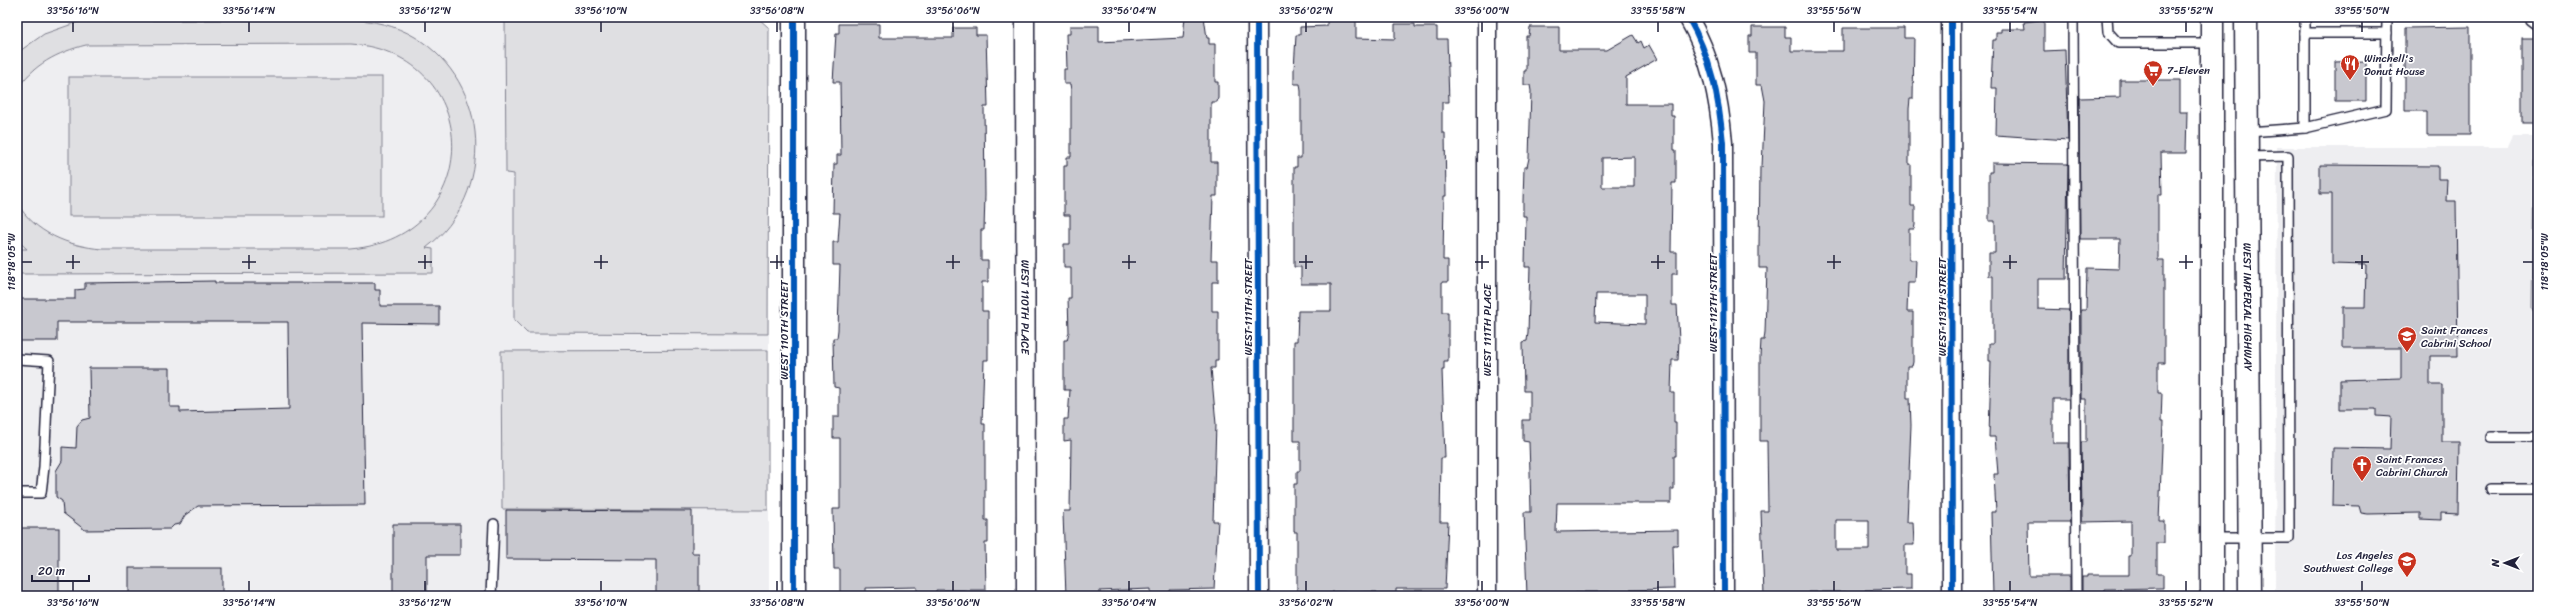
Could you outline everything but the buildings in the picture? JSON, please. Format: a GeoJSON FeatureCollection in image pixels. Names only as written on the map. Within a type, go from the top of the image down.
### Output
{"type":"FeatureCollection","features":[{"type":"Feature","properties":{"kind":"main road","name":"WEST 110TH STREET"},"geometry":{"type":"LineString","coordinates":[[794,17],[794,596]]}},
{"type":"Feature","properties":{"kind":"main road"},"geometry":{"type":"LineString","coordinates":[[2212,17],[2212,596]]}},
{"type":"Feature","properties":{"kind":"main road","name":"WEST IMPERIAL HIGHWAY"},"geometry":{"type":"LineString","coordinates":[[2246,17],[2248,132],[2250,596]]}},
{"type":"Feature","properties":{"kind":"street","name":"WEST 110TH PLACE"},"geometry":{"type":"LineString","coordinates":[[1025,17],[1026,596]]}},
{"type":"Feature","properties":{"kind":"street","name":"WEST 111TH STREET"},"geometry":{"type":"LineString","coordinates":[[1257,17],[1259,596]]}},
{"type":"Feature","properties":{"kind":"street","name":"WEST 111TH PLACE"},"geometry":{"type":"LineString","coordinates":[[1487,17],[1487,596]]}},
{"type":"Feature","properties":{"kind":"street","name":"WEST 112TH STREET"},"geometry":{"type":"LineString","coordinates":[[1688,17],[1698,34],[1710,65],[1719,96],[1723,143],[1724,596]]}},
{"type":"Feature","properties":{"kind":"street","name":"WEST 113TH STREET"},"geometry":{"type":"LineString","coordinates":[[1951,17],[1952,596]]}},
{"type":"Feature","properties":{"kind":"lane"},"geometry":{"type":"LineString","coordinates":[[2073,17],[2076,596]]}},
{"type":"Feature","properties":{"kind":"lane"},"geometry":{"type":"LineString","coordinates":[[2107,17],[2108,32],[2118,43],[2212,43]]}},
{"type":"Feature","properties":{"kind":"lane"},"geometry":{"type":"LineString","coordinates":[[2305,17],[2305,128]]}},
{"type":"Feature","properties":{"kind":"lane"},"geometry":{"type":"LineString","coordinates":[[2248,132],[2305,128],[2386,110],[2387,17]]}},
{"type":"Feature","properties":{"kind":"lane"},"geometry":{"type":"LineString","coordinates":[[2530,17],[2530,20],[2538,26]]}},
{"type":"Feature","properties":{"kind":"lane"},"geometry":{"type":"LineString","coordinates":[[2305,33],[2387,33]]}},
{"type":"Feature","properties":{"kind":"lane"},"geometry":{"type":"LineString","coordinates":[[2212,538],[2289,538],[2288,156],[2248,157]]}},
{"type":"Feature","properties":{"kind":"lane"},"geometry":{"type":"LineString","coordinates":[[17,359],[49,360],[44,467],[40,493],[17,493]]}},
{"type":"Feature","properties":{"kind":"lane"},"geometry":{"type":"LineString","coordinates":[[2491,437],[2538,437]]}},
{"type":"Feature","properties":{"kind":"lane"},"geometry":{"type":"LineString","coordinates":[[2490,489],[2538,489]]}},
{"type":"Feature","properties":{"kind":"lane"},"geometry":{"type":"LineString","coordinates":[[492,596],[494,524]]}},
{"type":"Feature","properties":{"kind":"shaded area"},"geometry":{"type":"Polygon","coordinates":[[[17,17],[757,17],[769,28],[769,596],[17,596],[17,17]]]}},
{"type":"Feature","properties":{"kind":"shaded area"},"geometry":{"type":"Polygon","coordinates":[[[505,17],[757,17],[769,28],[768,334],[527,333],[514,320],[514,174],[506,173],[505,17]]]}},
{"type":"Feature","properties":{"kind":"shaded area"},"geometry":{"type":"Polygon","coordinates":[[[351,19],[384,24],[400,29],[415,37],[440,57],[459,82],[471,110],[476,140],[474,170],[465,199],[449,225],[426,248],[433,249],[433,273],[17,274],[17,249],[27,249],[17,240],[17,203],[33,222],[54,236],[77,245],[102,249],[351,249],[396,237],[427,213],[446,182],[453,146],[446,110],[427,79],[395,55],[351,44],[86,45],[66,51],[47,61],[30,73],[17,90],[17,53],[44,34],[81,21],[351,19]]]}},
{"type":"Feature","properties":{"kind":"shaded area"},"geometry":{"type":"Polygon","coordinates":[[[69,77],[382,77],[382,216],[69,216],[69,77]]]}},
{"type":"Feature","properties":{"kind":"shaded area","name":"Saint Frances Cabrini School"},"geometry":{"type":"Polygon","coordinates":[[[2512,136],[2538,136],[2538,596],[2275,596],[2277,147],[2507,147],[2512,136]]]}},
{"type":"Feature","properties":{"kind":"shaded area"},"geometry":{"type":"Polygon","coordinates":[[[2534,161],[2538,161],[2538,310],[2532,310],[2534,161]]]}},
{"type":"Feature","properties":{"kind":"shaded area"},"geometry":{"type":"Polygon","coordinates":[[[768,350],[768,510],[502,509],[501,351],[768,350]]]}},
{"type":"Feature","properties":{"kind":"cycle path"},"geometry":{"type":"LineString","coordinates":[[794,17],[794,596]]}},
{"type":"Feature","properties":{"kind":"cycle path"},"geometry":{"type":"LineString","coordinates":[[1257,17],[1259,596]]}},
{"type":"Feature","properties":{"kind":"cycle path"},"geometry":{"type":"LineString","coordinates":[[1688,17],[1703,47],[1713,78],[1723,143],[1724,596]]}},
{"type":"Feature","properties":{"kind":"cycle path"},"geometry":{"type":"LineString","coordinates":[[1951,17],[1952,596]]}},
{"type":"Feature","properties":{"kind":"place","name":"Winchell's Donut House"},"geometry":{"type":"Point","coordinates":[2350,81]}},
{"type":"Feature","properties":{"kind":"place","name":"7-Eleven"},"geometry":{"type":"Point","coordinates":[2153,87]}},
{"type":"Feature","properties":{"kind":"place","name":"Saint Frances Cabrini School"},"geometry":{"type":"Point","coordinates":[2407,353]}},
{"type":"Feature","properties":{"kind":"place","name":"Saint Frances Cabrini Church"},"geometry":{"type":"Point","coordinates":[2362,482]}},
{"type":"Feature","properties":{"kind":"place","name":"Los Angeles Southwest College"},"geometry":{"type":"Point","coordinates":[2407,578]}}]}
